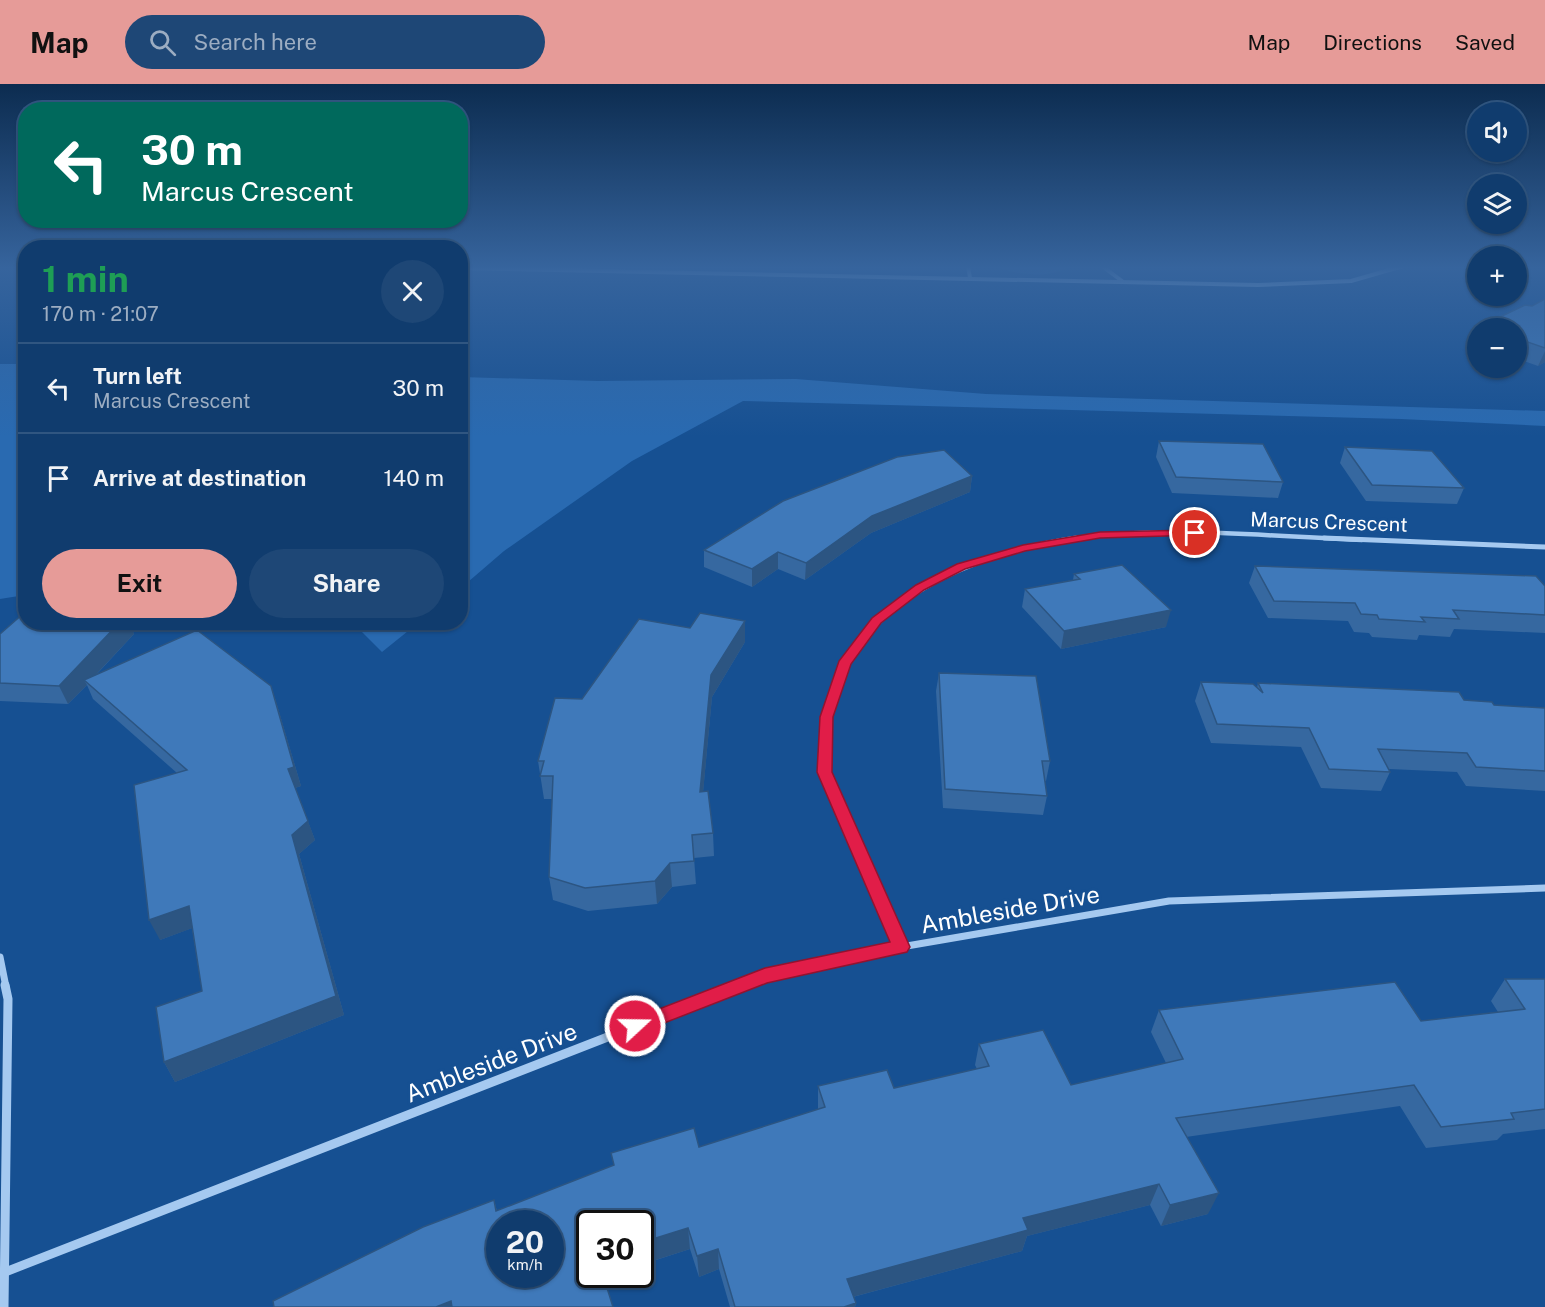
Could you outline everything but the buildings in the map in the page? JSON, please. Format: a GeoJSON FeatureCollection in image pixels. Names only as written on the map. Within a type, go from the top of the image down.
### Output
{"type":"FeatureCollection","features":[{"type":"Feature","properties":{"kind":"street","name":"Marcus Crescent"},"geometry":{"type":"LineString","coordinates":[[901,947],[825,772],[826,717],[844,664],[876,620],[920,588],[961,567],[1023,548],[1100,535],[1195,533],[1545,547]]}},
{"type":"Feature","properties":{"kind":"street","name":"Ambleside Drive"},"geometry":{"type":"LineString","coordinates":[[1,1273],[765,976],[901,947],[1169,901],[1545,888]]}},
{"type":"Feature","properties":{"kind":"street"},"geometry":{"type":"LineString","coordinates":[[0,957],[8,999],[7,1185],[1,1273],[4,1307]]}},
{"type":"Feature","properties":{"kind":"shaded area"},"geometry":{"type":"Polygon","coordinates":[[[0,364],[18,364],[18,596],[0,599],[0,364]]]}},
{"type":"Feature","properties":{"kind":"shaded area"},"geometry":{"type":"Polygon","coordinates":[[[468,377],[598,381],[796,379],[986,394],[1545,411],[1545,426],[1401,419],[743,401],[632,461],[504,551],[468,582],[468,377]]]}},
{"type":"Feature","properties":{"kind":"shaded area"},"geometry":{"type":"Polygon","coordinates":[[[360,630],[409,630],[382,652],[360,630]]]}},
{"type":"Feature","properties":{"kind":"route"},"geometry":{"type":"LineString","coordinates":[[635,1026],[765,976],[901,947],[825,772],[826,717],[844,664],[876,620],[920,588],[961,567],[1023,548],[1100,535],[1195,533]]}}]}
